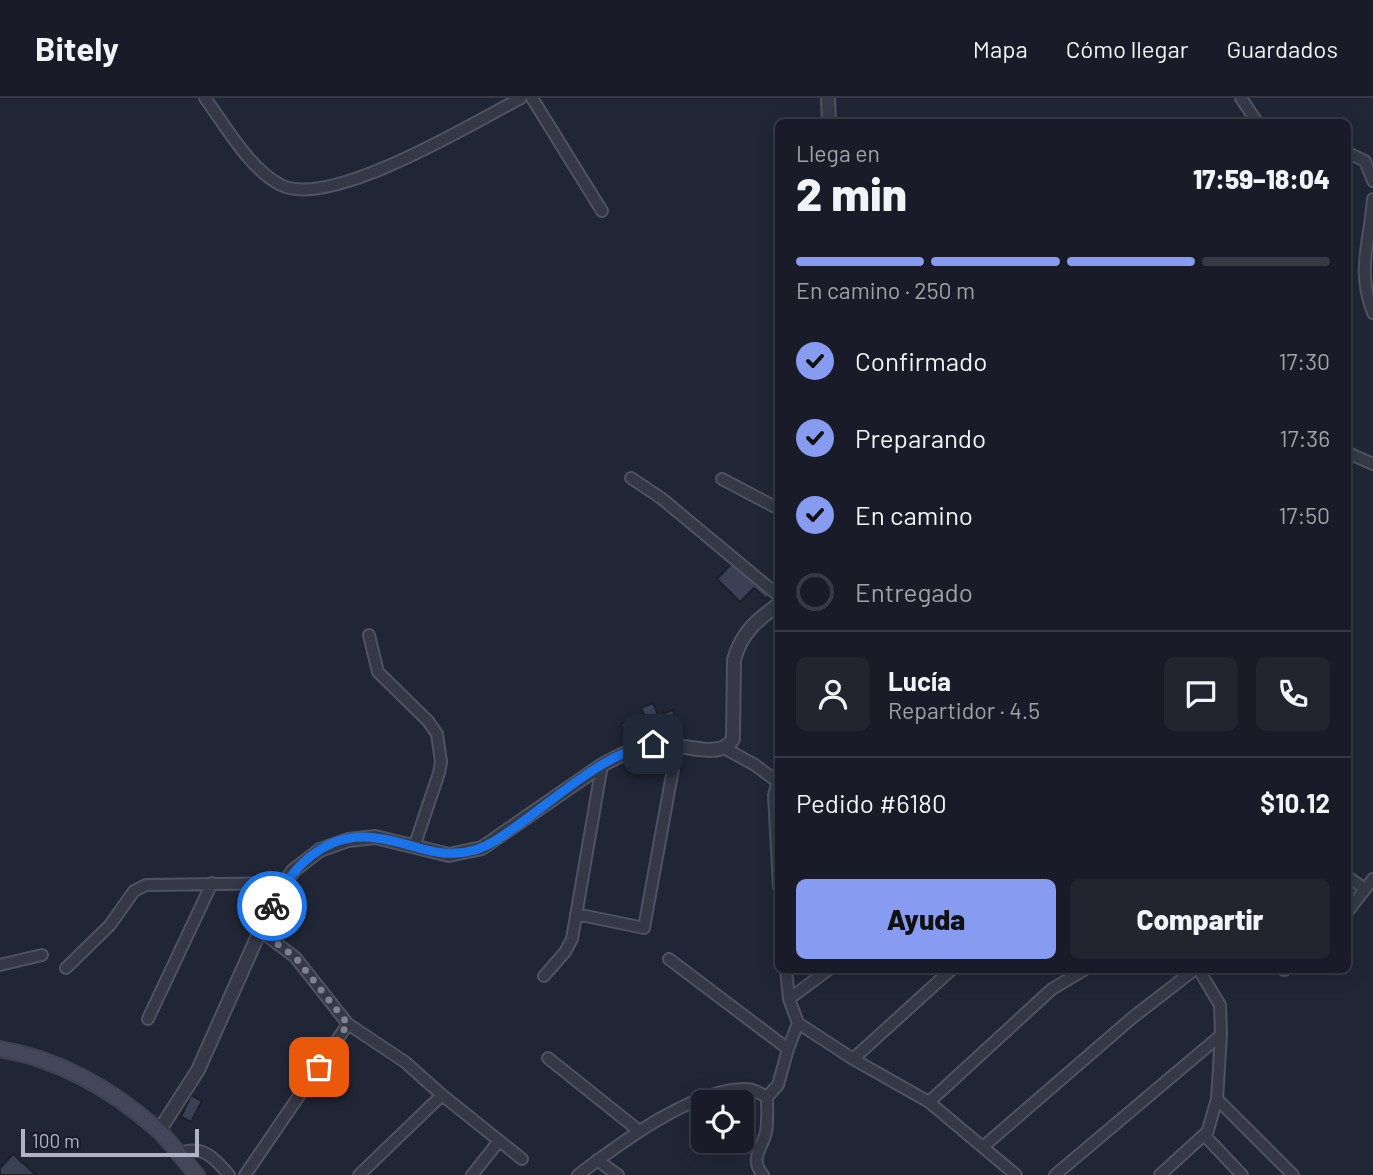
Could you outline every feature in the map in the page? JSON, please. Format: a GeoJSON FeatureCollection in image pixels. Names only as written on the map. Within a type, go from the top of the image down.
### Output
{"type":"FeatureCollection","features":[{"type":"Feature","properties":{"kind":"main road"},"geometry":{"type":"LineString","coordinates":[[0,1049],[26,1053],[68,1069],[95,1084],[159,1131],[197,1175]]}},
{"type":"Feature","properties":{"kind":"street"},"geometry":{"type":"LineString","coordinates":[[205,98],[260,172],[283,187],[306,191],[323,188],[397,163],[521,98]]}},
{"type":"Feature","properties":{"kind":"street"},"geometry":{"type":"LineString","coordinates":[[532,98],[602,211]]}},
{"type":"Feature","properties":{"kind":"street"},"geometry":{"type":"LineString","coordinates":[[828,98],[829,119]]}},
{"type":"Feature","properties":{"kind":"street"},"geometry":{"type":"LineString","coordinates":[[1241,98],[1255,119]]}},
{"type":"Feature","properties":{"kind":"street"},"geometry":{"type":"LineString","coordinates":[[1351,154],[1365,161],[1373,181]]}},
{"type":"Feature","properties":{"kind":"street"},"geometry":{"type":"LineString","coordinates":[[1373,199],[1363,264],[1363,284],[1373,313]]}},
{"type":"Feature","properties":{"kind":"street"},"geometry":{"type":"LineString","coordinates":[[1351,454],[1373,464]]}},
{"type":"Feature","properties":{"kind":"street"},"geometry":{"type":"LineString","coordinates":[[631,478],[661,498],[775,593]]}},
{"type":"Feature","properties":{"kind":"street"},"geometry":{"type":"LineString","coordinates":[[722,479],[775,507]]}},
{"type":"Feature","properties":{"kind":"street"},"geometry":{"type":"LineString","coordinates":[[159,1131],[198,1070],[260,931],[284,883],[294,870],[320,850],[337,842],[374,837],[449,855],[482,848],[602,765],[636,748],[659,743],[714,751],[724,748],[733,739],[734,660],[737,649],[747,630],[775,607]]}},
{"type":"Feature","properties":{"kind":"street"},"geometry":{"type":"LineString","coordinates":[[369,635],[378,672],[428,721],[437,734],[441,762],[439,773],[414,847]]}},
{"type":"Feature","properties":{"kind":"street"},"geometry":{"type":"LineString","coordinates":[[576,914],[644,928],[675,758],[675,744]]}},
{"type":"Feature","properties":{"kind":"street"},"geometry":{"type":"LineString","coordinates":[[724,748],[755,765],[775,781]]}},
{"type":"Feature","properties":{"kind":"street"},"geometry":{"type":"LineString","coordinates":[[544,975],[565,952],[572,939],[602,765]]}},
{"type":"Feature","properties":{"kind":"street"},"geometry":{"type":"LineString","coordinates":[[775,792],[775,813]]}},
{"type":"Feature","properties":{"kind":"street"},"geometry":{"type":"LineString","coordinates":[[1351,879],[1365,889]]}},
{"type":"Feature","properties":{"kind":"street"},"geometry":{"type":"LineString","coordinates":[[1351,907],[1373,879]]}},
{"type":"Feature","properties":{"kind":"street"},"geometry":{"type":"LineString","coordinates":[[148,1019],[212,883]]}},
{"type":"Feature","properties":{"kind":"street"},"geometry":{"type":"LineString","coordinates":[[66,968],[110,925],[134,891],[146,885],[284,883]]}},
{"type":"Feature","properties":{"kind":"street"},"geometry":{"type":"LineString","coordinates":[[260,931],[295,957],[348,1024],[405,1062],[523,1159]]}},
{"type":"Feature","properties":{"kind":"street"},"geometry":{"type":"LineString","coordinates":[[0,965],[42,955]]}},
{"type":"Feature","properties":{"kind":"street"},"geometry":{"type":"LineString","coordinates":[[669,959],[788,1049]]}},
{"type":"Feature","properties":{"kind":"street"},"geometry":{"type":"LineString","coordinates":[[786,973],[789,999],[798,1023],[853,1059],[929,1102],[1016,1175]]}},
{"type":"Feature","properties":{"kind":"street"},"geometry":{"type":"LineString","coordinates":[[789,999],[824,973]]}},
{"type":"Feature","properties":{"kind":"street"},"geometry":{"type":"LineString","coordinates":[[853,1059],[948,973]]}},
{"type":"Feature","properties":{"kind":"street"},"geometry":{"type":"LineString","coordinates":[[929,1102],[1052,989],[1079,973]]}},
{"type":"Feature","properties":{"kind":"street"},"geometry":{"type":"LineString","coordinates":[[984,1146],[1132,1018],[1193,973]]}},
{"type":"Feature","properties":{"kind":"street"},"geometry":{"type":"LineString","coordinates":[[1160,1175],[1206,1133],[1217,1099],[1220,1005],[1199,973]]}},
{"type":"Feature","properties":{"kind":"street"},"geometry":{"type":"LineString","coordinates":[[764,1175],[756,1160],[766,1132],[767,1097],[778,1086],[798,1023]]}},
{"type":"Feature","properties":{"kind":"street"},"geometry":{"type":"LineString","coordinates":[[245,1175],[348,1024]]}},
{"type":"Feature","properties":{"kind":"street"},"geometry":{"type":"LineString","coordinates":[[1055,1175],[1221,1035]]}},
{"type":"Feature","properties":{"kind":"street"},"geometry":{"type":"LineString","coordinates":[[548,1058],[638,1130]]}},
{"type":"Feature","properties":{"kind":"street"},"geometry":{"type":"LineString","coordinates":[[578,1175],[638,1130],[711,1094],[750,1088],[767,1097]]}},
{"type":"Feature","properties":{"kind":"street"},"geometry":{"type":"LineString","coordinates":[[359,1175],[442,1095]]}},
{"type":"Feature","properties":{"kind":"street"},"geometry":{"type":"LineString","coordinates":[[1217,1099],[1293,1175]]}},
{"type":"Feature","properties":{"kind":"street"},"geometry":{"type":"LineString","coordinates":[[1206,1133],[1208,1141],[1242,1175]]}},
{"type":"Feature","properties":{"kind":"street"},"geometry":{"type":"LineString","coordinates":[[472,1175],[499,1141]]}},
{"type":"Feature","properties":{"kind":"street"},"geometry":{"type":"LineString","coordinates":[[177,1154],[190,1149],[204,1151],[229,1175]]}},
{"type":"Feature","properties":{"kind":"street"},"geometry":{"type":"LineString","coordinates":[[597,1160],[618,1175]]}},
{"type":"Feature","properties":{"kind":"building"},"geometry":{"type":"Polygon","coordinates":[[[735,560],[770,595],[766,599],[754,588],[740,602],[717,579],[735,560]]]}},
{"type":"Feature","properties":{"kind":"building"},"geometry":{"type":"Polygon","coordinates":[[[653,703],[658,715],[673,710],[677,727],[626,739],[621,723],[646,719],[641,708],[653,703]]]}},
{"type":"Feature","properties":{"kind":"building"},"geometry":{"type":"Polygon","coordinates":[[[649,753],[646,766],[629,765],[630,755],[649,753]]]}},
{"type":"Feature","properties":{"kind":"building"},"geometry":{"type":"Polygon","coordinates":[[[191,1095],[202,1101],[191,1122],[181,1117],[191,1095]]]}},
{"type":"Feature","properties":{"kind":"building"},"geometry":{"type":"Polygon","coordinates":[[[13,1154],[36,1175],[0,1175],[0,1168],[13,1154]]]}},
{"type":"Feature","properties":{"kind":"way so far"},"geometry":{"type":"LineString","coordinates":[[272,906],[260,931],[295,957],[348,1024],[319,1067]]}},
{"type":"Feature","properties":{"kind":"route"},"geometry":{"type":"LineString","coordinates":[[272,906],[294,870],[329,845],[374,837],[449,855],[482,848],[602,765],[636,748],[653,744]]}}]}
